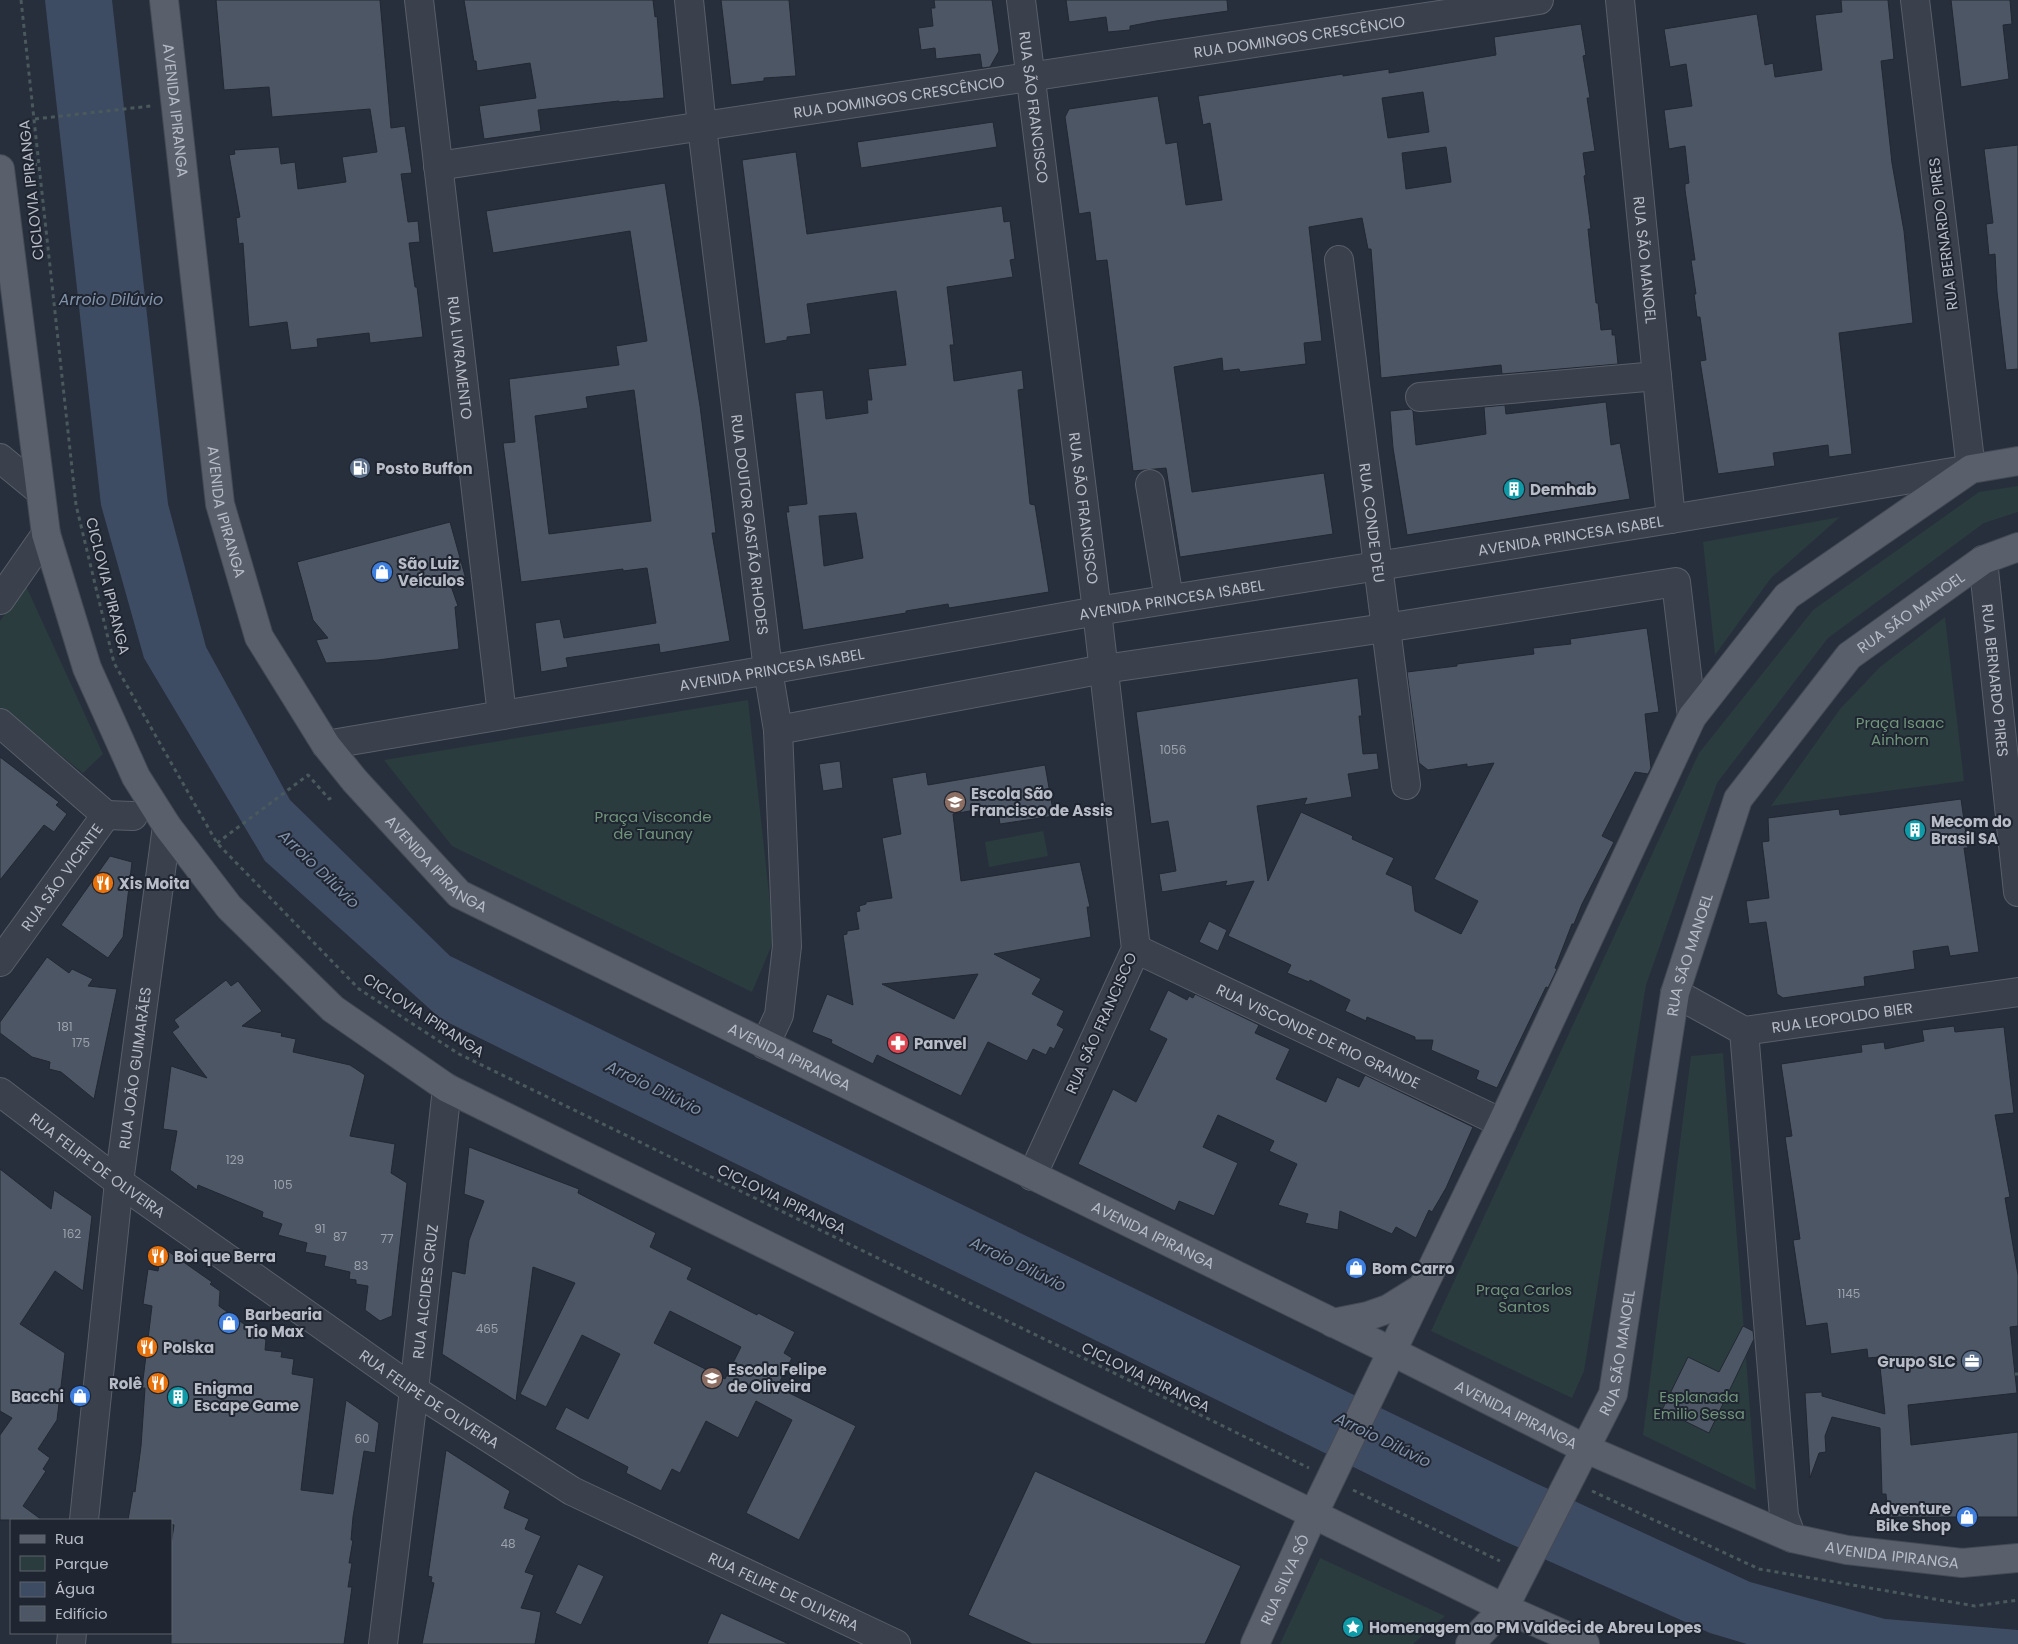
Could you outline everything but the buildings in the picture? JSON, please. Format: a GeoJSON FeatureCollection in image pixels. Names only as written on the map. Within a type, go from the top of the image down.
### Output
{"type":"FeatureCollection","features":[{"type":"Feature","properties":{"kind":"main road","name":"AVENIDA IPIRANGA"},"geometry":{"type":"LineString","coordinates":[[164,0],[220,504],[259,637],[326,746],[355,781],[459,894],[1391,1350],[1584,1448],[1792,1538],[1847,1550],[1962,1562],[2018,1558]]}},
{"type":"Feature","properties":{"kind":"main road"},"geometry":{"type":"LineString","coordinates":[[0,169],[46,534],[87,668],[136,777],[167,826],[229,906],[333,1008],[447,1088],[1504,1608],[1585,1644]]}},
{"type":"Feature","properties":{"kind":"main road","name":"AVENIDA PRINCESA ISABEL"},"geometry":{"type":"LineString","coordinates":[[1971,469],[2018,461]]}},
{"type":"Feature","properties":{"kind":"main road"},"geometry":{"type":"LineString","coordinates":[[1391,1350],[1502,1123],[1692,717],[1787,596],[1971,469]]}},
{"type":"Feature","properties":{"kind":"main road"},"geometry":{"type":"LineString","coordinates":[[1983,560],[2018,547]]}},
{"type":"Feature","properties":{"kind":"main road","name":"RUA SÃO MANOEL"},"geometry":{"type":"LineString","coordinates":[[1504,1608],[1512,1566],[1563,1490],[1612,1394],[1675,993],[1738,799],[1849,656],[1983,560]]}},
{"type":"Feature","properties":{"kind":"main road"},"geometry":{"type":"LineString","coordinates":[[1333,1323],[1368,1316],[1388,1309],[1420,1290]]}},
{"type":"Feature","properties":{"kind":"main road","name":"RUA SILVA SÓ"},"geometry":{"type":"LineString","coordinates":[[1255,1644],[1391,1350]]}},
{"type":"Feature","properties":{"kind":"main road"},"geometry":{"type":"LineString","coordinates":[[1470,1644],[1504,1608]]}},
{"type":"Feature","properties":{"kind":"street","name":"RUA LIVRAMENTO"},"geometry":{"type":"LineString","coordinates":[[419,0],[502,715]]}},
{"type":"Feature","properties":{"kind":"street","name":"RUA DOUTOR GASTÃO RHODES"},"geometry":{"type":"LineString","coordinates":[[690,0],[702,127],[768,670],[778,730],[787,946],[779,1014],[765,1045]]}},
{"type":"Feature","properties":{"kind":"street","name":"RUA SÃO FRANCISCO"},"geometry":{"type":"LineString","coordinates":[[1021,0],[1097,611],[1136,949],[1032,1176]]}},
{"type":"Feature","properties":{"kind":"street","name":"RUA DOMINGOS CRESCÊNCIO"},"geometry":{"type":"LineString","coordinates":[[438,166],[1539,0]]}},
{"type":"Feature","properties":{"kind":"street","name":"RUA SÃO MANOEL"},"geometry":{"type":"LineString","coordinates":[[1620,0],[1670,519]]}},
{"type":"Feature","properties":{"kind":"street","name":"RUA BERNARDO PIRES"},"geometry":{"type":"LineString","coordinates":[[1915,0],[1971,469]]}},
{"type":"Feature","properties":{"kind":"street","name":"RUA CONDE D'EU"},"geometry":{"type":"LineString","coordinates":[[1339,260],[1406,785]]}},
{"type":"Feature","properties":{"kind":"street"},"geometry":{"type":"LineString","coordinates":[[1420,397],[1657,376]]}},
{"type":"Feature","properties":{"kind":"street"},"geometry":{"type":"LineString","coordinates":[[0,458],[40,491]]}},
{"type":"Feature","properties":{"kind":"street","name":"AVENIDA PRINCESA ISABEL"},"geometry":{"type":"LineString","coordinates":[[326,746],[1097,611],[1971,469]]}},
{"type":"Feature","properties":{"kind":"street"},"geometry":{"type":"LineString","coordinates":[[1150,484],[1169,599]]}},
{"type":"Feature","properties":{"kind":"street"},"geometry":{"type":"LineString","coordinates":[[0,600],[46,534]]}},
{"type":"Feature","properties":{"kind":"street","name":"RUA BERNARDO PIRES"},"geometry":{"type":"LineString","coordinates":[[1983,560],[2018,892]]}},
{"type":"Feature","properties":{"kind":"street"},"geometry":{"type":"LineString","coordinates":[[778,730],[1104,669],[1385,628],[1676,582],[1692,717]]}},
{"type":"Feature","properties":{"kind":"street"},"geometry":{"type":"LineString","coordinates":[[0,723],[106,815]]}},
{"type":"Feature","properties":{"kind":"street","name":"RUA SÃO VICENTE"},"geometry":{"type":"LineString","coordinates":[[0,962],[106,815],[133,816]]}},
{"type":"Feature","properties":{"kind":"street","name":"RUA JOÃO GUIMARÃES"},"geometry":{"type":"LineString","coordinates":[[84,1519],[119,1182],[167,826]]}},
{"type":"Feature","properties":{"kind":"street","name":"RUA VISCONDE DE RIO GRANDE"},"geometry":{"type":"LineString","coordinates":[[1136,949],[1502,1123]]}},
{"type":"Feature","properties":{"kind":"street","name":"RUA LEOPOLDO BIER"},"geometry":{"type":"LineString","coordinates":[[1744,1031],[2018,992]]}},
{"type":"Feature","properties":{"kind":"street"},"geometry":{"type":"LineString","coordinates":[[1675,993],[1744,1031],[1784,1516],[1792,1538]]}},
{"type":"Feature","properties":{"kind":"street","name":"RUA ALCIDES CRUZ"},"geometry":{"type":"LineString","coordinates":[[383,1644],[414,1390],[447,1088]]}},
{"type":"Feature","properties":{"kind":"street","name":"RUA FELIPE DE OLIVEIRA"},"geometry":{"type":"LineString","coordinates":[[0,1092],[119,1182],[414,1390],[572,1491],[896,1644]]}},
{"type":"Feature","properties":{"kind":"path","name":"CICLOVIA IPIRANGA"},"geometry":{"type":"LineString","coordinates":[[21,0],[76,505],[114,663],[217,843],[255,884],[359,989],[459,1054],[1332,1475],[1512,1566]]}},
{"type":"Feature","properties":{"kind":"path"},"geometry":{"type":"LineString","coordinates":[[34,119],[133,107]]}},
{"type":"Feature","properties":{"kind":"path"},"geometry":{"type":"LineString","coordinates":[[217,843],[308,775]]}},
{"type":"Feature","properties":{"kind":"green space","name":"Praça Carlos Santos"},"geometry":{"type":"Polygon","coordinates":[[[2018,486],[2018,512],[1984,523],[1828,638],[1717,783],[1646,985],[1584,1371],[1572,1398],[1431,1331],[1699,753],[1813,610],[1979,492],[2018,486]]]}},
{"type":"Feature","properties":{"kind":"green space"},"geometry":{"type":"Polygon","coordinates":[[[1840,517],[1771,578],[1715,655],[1703,542],[1840,517]]]}},
{"type":"Feature","properties":{"kind":"green space"},"geometry":{"type":"Polygon","coordinates":[[[26,586],[103,754],[83,773],[0,707],[0,621],[26,586]]]}},
{"type":"Feature","properties":{"kind":"green space","name":"Praça Isaac Ainhorn"},"geometry":{"type":"Polygon","coordinates":[[[1945,617],[1964,781],[1771,806],[1840,709],[1880,667],[1945,617]]]}},
{"type":"Feature","properties":{"kind":"green space","name":"Praça Visconde de Taunay"},"geometry":{"type":"Polygon","coordinates":[[[748,700],[774,940],[752,992],[452,846],[384,760],[748,700]]]}},
{"type":"Feature","properties":{"kind":"green space"},"geometry":{"type":"Polygon","coordinates":[[[1043,831],[1048,856],[989,867],[985,842],[1043,831]]]}},
{"type":"Feature","properties":{"kind":"green space","name":"Esplanada Emilio Sessa"},"geometry":{"type":"Polygon","coordinates":[[[1723,1053],[1756,1490],[1643,1435],[1691,1056],[1723,1053]]]}},
{"type":"Feature","properties":{"kind":"green space"},"geometry":{"type":"Polygon","coordinates":[[[1320,1558],[1445,1616],[1413,1644],[1280,1644],[1320,1558]]]}},
{"type":"Feature","properties":{"kind":"water","name":"Arroio Dilúvio"},"geometry":{"type":"Polygon","coordinates":[[[45,0],[112,0],[168,504],[206,647],[290,800],[450,956],[1531,1481],[1750,1582],[1885,1619],[2018,1630],[2018,1644],[1747,1644],[1710,1633],[1504,1541],[441,1019],[265,861],[144,658],[101,505],[45,0]]]}},
{"type":"Feature","properties":{"kind":"place","name":"Posto Buffon"},"geometry":{"type":"Point","coordinates":[360,468]}},
{"type":"Feature","properties":{"kind":"place","name":"Demhab"},"geometry":{"type":"Point","coordinates":[1514,489]}},
{"type":"Feature","properties":{"kind":"place","name":"São Luiz Veículos"},"geometry":{"type":"Point","coordinates":[382,572]}},
{"type":"Feature","properties":{"kind":"place","name":"Escola São Francisco de Assis"},"geometry":{"type":"Point","coordinates":[955,802]}},
{"type":"Feature","properties":{"kind":"place","name":"Mecom do Brasil SA"},"geometry":{"type":"Point","coordinates":[1915,830]}},
{"type":"Feature","properties":{"kind":"place","name":"Xis Moita"},"geometry":{"type":"Point","coordinates":[103,883]}},
{"type":"Feature","properties":{"kind":"place","name":"Panvel"},"geometry":{"type":"Point","coordinates":[898,1043]}},
{"type":"Feature","properties":{"kind":"place","name":"Boi que Berra"},"geometry":{"type":"Point","coordinates":[158,1256]}},
{"type":"Feature","properties":{"kind":"place","name":"Bom Carro"},"geometry":{"type":"Point","coordinates":[1356,1268]}},
{"type":"Feature","properties":{"kind":"place","name":"Barbearia Tio Max"},"geometry":{"type":"Point","coordinates":[229,1323]}},
{"type":"Feature","properties":{"kind":"place","name":"Polska"},"geometry":{"type":"Point","coordinates":[147,1347]}},
{"type":"Feature","properties":{"kind":"place","name":"Grupo SLC"},"geometry":{"type":"Point","coordinates":[1972,1361]}},
{"type":"Feature","properties":{"kind":"place","name":"Escola Felipe de Oliveira"},"geometry":{"type":"Point","coordinates":[712,1378]}},
{"type":"Feature","properties":{"kind":"place","name":"Rolê"},"geometry":{"type":"Point","coordinates":[158,1383]}},
{"type":"Feature","properties":{"kind":"place","name":"Bacchi"},"geometry":{"type":"Point","coordinates":[80,1396]}},
{"type":"Feature","properties":{"kind":"place","name":"Enigma Escape Game"},"geometry":{"type":"Point","coordinates":[178,1397]}},
{"type":"Feature","properties":{"kind":"place","name":"Adventure Bike Shop"},"geometry":{"type":"Point","coordinates":[1967,1517]}},
{"type":"Feature","properties":{"kind":"place","name":"Homenagem ao PM Valdeci de Abreu Lopes"},"geometry":{"type":"Point","coordinates":[1353,1627]}}]}
